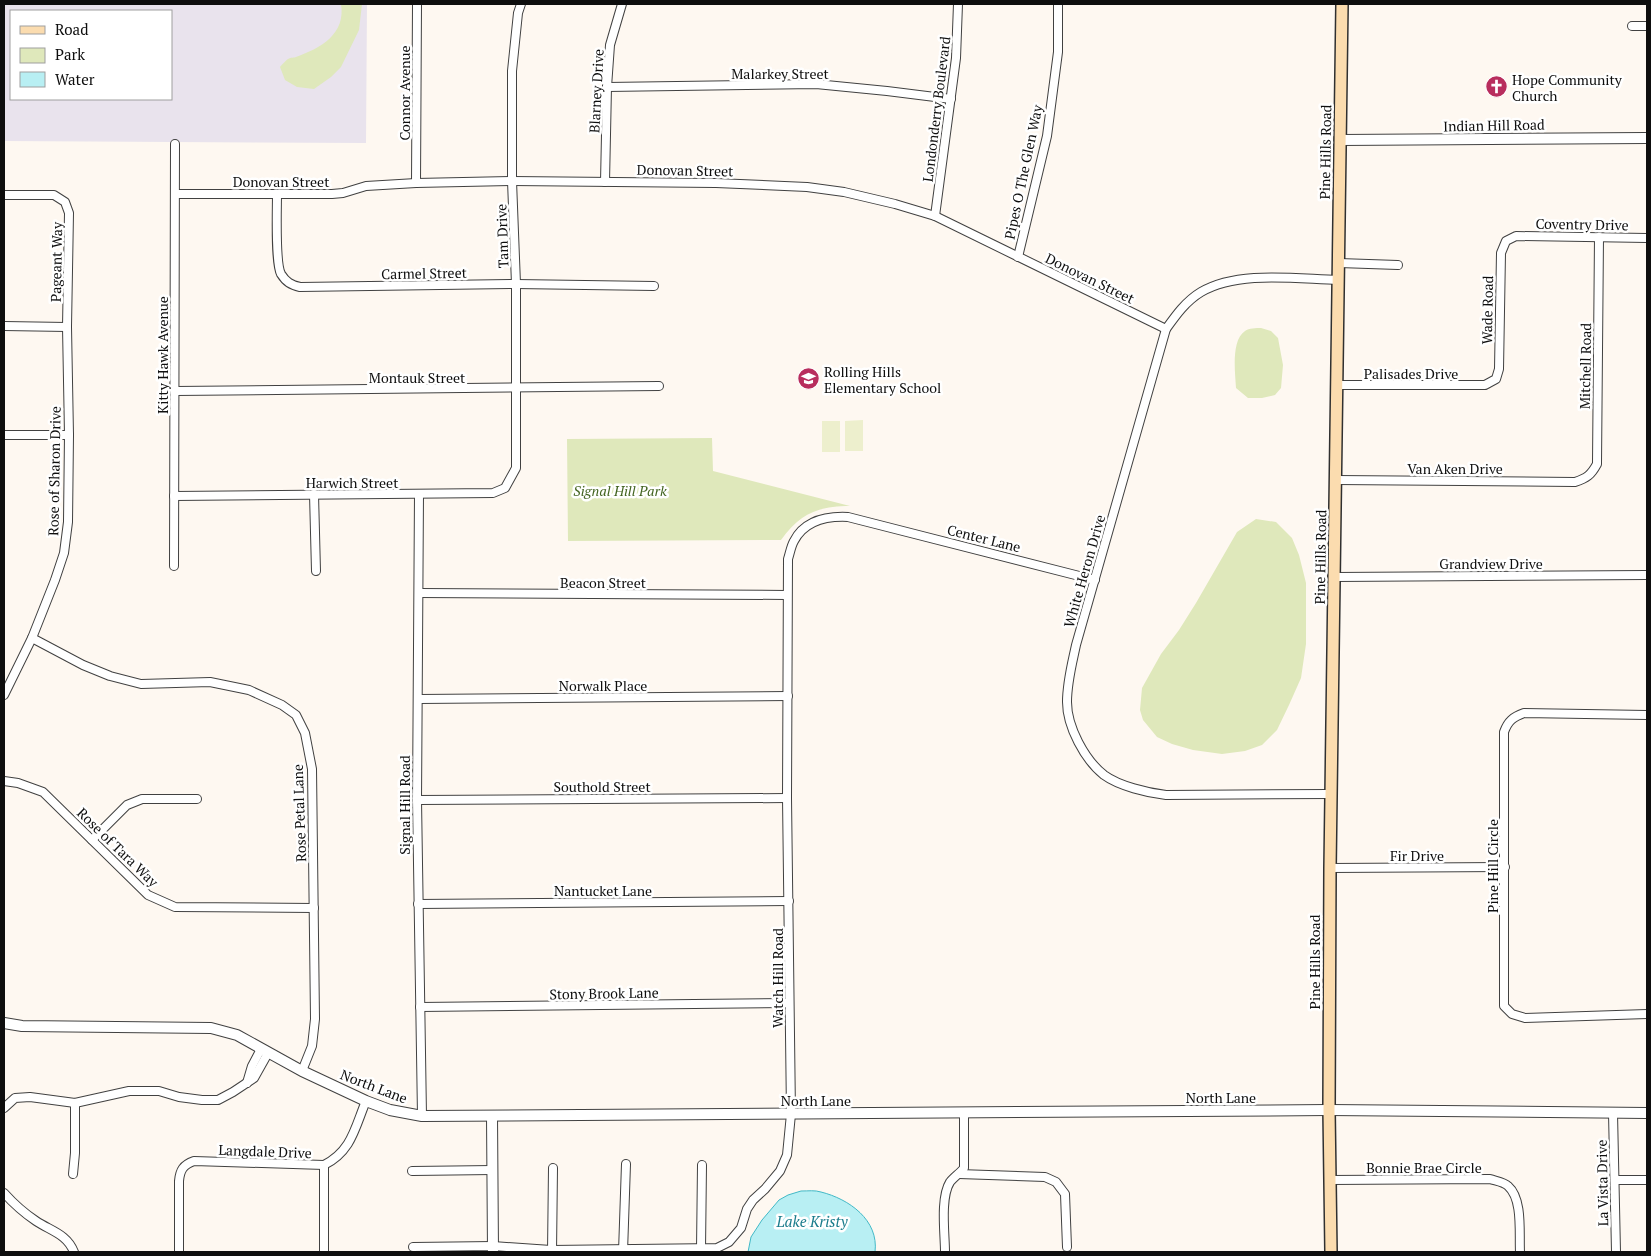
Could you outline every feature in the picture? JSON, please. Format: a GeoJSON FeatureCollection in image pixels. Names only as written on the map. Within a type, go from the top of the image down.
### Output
{"type":"FeatureCollection","features":[{"type":"Feature","properties":{"kind":"main road","name":"Pine Hills Road"},"geometry":{"type":"LineString","coordinates":[[1331,1252],[1329,1110],[1330,868],[1342,4]]}},
{"type":"Feature","properties":{"kind":"street","name":"Connor Avenue"},"geometry":{"type":"LineString","coordinates":[[416,183],[418,4]]}},
{"type":"Feature","properties":{"kind":"street","name":"Tam Drive"},"geometry":{"type":"LineString","coordinates":[[516,468],[516,284],[512,181],[512,71],[518,13],[521,4]]}},
{"type":"Feature","properties":{"kind":"street","name":"Blarney Drive"},"geometry":{"type":"LineString","coordinates":[[605,182],[610,45],[622,4]]}},
{"type":"Feature","properties":{"kind":"street","name":"Londonderry Boulevard"},"geometry":{"type":"LineString","coordinates":[[935,216],[956,58],[958,4]]}},
{"type":"Feature","properties":{"kind":"street","name":"Pipes O The Glen Way"},"geometry":{"type":"LineString","coordinates":[[1018,256],[1047,136],[1058,52],[1058,4]]}},
{"type":"Feature","properties":{"kind":"street"},"geometry":{"type":"LineString","coordinates":[[1632,26],[1647,26]]}},
{"type":"Feature","properties":{"kind":"street","name":"Malarkey Street"},"geometry":{"type":"LineString","coordinates":[[607,88],[816,84],[951,98]]}},
{"type":"Feature","properties":{"kind":"street","name":"Indian Hill Road"},"geometry":{"type":"LineString","coordinates":[[1340,140],[1647,138]]}},
{"type":"Feature","properties":{"kind":"street","name":"Kitty Hawk Avenue"},"geometry":{"type":"LineString","coordinates":[[174,144],[174,566]]}},
{"type":"Feature","properties":{"kind":"street","name":"Donovan Street"},"geometry":{"type":"LineString","coordinates":[[175,194],[332,194],[343,193],[366,186],[512,181],[716,183],[807,187],[844,192],[935,216],[1166,329]]}},
{"type":"Feature","properties":{"kind":"street","name":"Carmel Street"},"geometry":{"type":"LineString","coordinates":[[276,194],[280,272],[289,284],[300,287],[516,284],[654,286]]}},
{"type":"Feature","properties":{"kind":"street","name":"Pageant Way"},"geometry":{"type":"LineString","coordinates":[[4,195],[54,195],[65,202],[69,213],[67,327]]}},
{"type":"Feature","properties":{"kind":"street","name":"Coventry Drive"},"geometry":{"type":"LineString","coordinates":[[1516,236],[1647,238]]}},
{"type":"Feature","properties":{"kind":"street","name":"Wade Road"},"geometry":{"type":"LineString","coordinates":[[1485,385],[1496,379],[1499,369],[1501,253],[1506,241],[1516,236]]}},
{"type":"Feature","properties":{"kind":"street","name":"Mitchell Road"},"geometry":{"type":"LineString","coordinates":[[1575,482],[1586,479],[1592,474],[1597,464],[1599,237]]}},
{"type":"Feature","properties":{"kind":"street"},"geometry":{"type":"LineString","coordinates":[[1338,263],[1398,265]]}},
{"type":"Feature","properties":{"kind":"street","name":"White Heron Drive"},"geometry":{"type":"LineString","coordinates":[[1331,794],[1166,795],[1131,788],[1105,776],[1088,758],[1073,730],[1067,704],[1070,672],[1166,329],[1188,302],[1200,292],[1220,283],[1253,278],[1338,280]]}},
{"type":"Feature","properties":{"kind":"street"},"geometry":{"type":"LineString","coordinates":[[4,326],[67,327]]}},
{"type":"Feature","properties":{"kind":"street","name":"Rose of Sharon Drive"},"geometry":{"type":"LineString","coordinates":[[4,695],[32,638],[64,553],[68,522],[67,327]]}},
{"type":"Feature","properties":{"kind":"street","name":"Palisades Drive"},"geometry":{"type":"LineString","coordinates":[[1337,385],[1485,385]]}},
{"type":"Feature","properties":{"kind":"street","name":"Montauk Street"},"geometry":{"type":"LineString","coordinates":[[175,391],[516,389],[659,386]]}},
{"type":"Feature","properties":{"kind":"street"},"geometry":{"type":"LineString","coordinates":[[4,435],[69,435]]}},
{"type":"Feature","properties":{"kind":"street","name":"Harwich Street"},"geometry":{"type":"LineString","coordinates":[[174,496],[493,493],[505,488],[516,468]]}},
{"type":"Feature","properties":{"kind":"street","name":"Van Aken Drive"},"geometry":{"type":"LineString","coordinates":[[1336,480],[1575,482]]}},
{"type":"Feature","properties":{"kind":"street"},"geometry":{"type":"LineString","coordinates":[[314,494],[316,571]]}},
{"type":"Feature","properties":{"kind":"street","name":"Signal Hill Road"},"geometry":{"type":"LineString","coordinates":[[419,494],[417,800],[422,1116]]}},
{"type":"Feature","properties":{"kind":"street","name":"Watch Hill Road"},"geometry":{"type":"LineString","coordinates":[[413,1247],[552,1251],[718,1248],[729,1242],[741,1228],[747,1208],[780,1171],[787,1155],[791,1114],[787,798],[788,559],[794,540],[808,524],[831,516],[848,516],[866,521]]}},
{"type":"Feature","properties":{"kind":"street","name":"Center Lane"},"geometry":{"type":"LineString","coordinates":[[866,521],[1095,580]]}},
{"type":"Feature","properties":{"kind":"street","name":"Grandview Drive"},"geometry":{"type":"LineString","coordinates":[[1335,576],[1647,575]]}},
{"type":"Feature","properties":{"kind":"street","name":"Beacon Street"},"geometry":{"type":"LineString","coordinates":[[419,594],[787,596]]}},
{"type":"Feature","properties":{"kind":"street","name":"Rose Petal Lane"},"geometry":{"type":"LineString","coordinates":[[32,638],[83,665],[110,676],[141,684],[210,682],[249,690],[282,705],[296,715],[305,733],[312,769],[315,1019],[312,1046],[302,1072]]}},
{"type":"Feature","properties":{"kind":"street","name":"Norwalk Place"},"geometry":{"type":"LineString","coordinates":[[419,699],[788,696]]}},
{"type":"Feature","properties":{"kind":"street","name":"Pine Hill Circle"},"geometry":{"type":"LineString","coordinates":[[1647,715],[1524,713],[1514,716],[1507,724],[1504,732],[1504,1006],[1512,1014],[1525,1018],[1647,1014]]}},
{"type":"Feature","properties":{"kind":"street","name":"Rose of Tara Way"},"geometry":{"type":"LineString","coordinates":[[4,780],[43,792],[148,895],[175,907],[314,908]]}},
{"type":"Feature","properties":{"kind":"street","name":"Southold Street"},"geometry":{"type":"LineString","coordinates":[[417,800],[787,798]]}},
{"type":"Feature","properties":{"kind":"street"},"geometry":{"type":"LineString","coordinates":[[92,840],[127,805],[142,799],[197,799]]}},
{"type":"Feature","properties":{"kind":"street","name":"Fir Drive"},"geometry":{"type":"LineString","coordinates":[[1330,868],[1505,867]]}},
{"type":"Feature","properties":{"kind":"street","name":"Nantucket Lane"},"geometry":{"type":"LineString","coordinates":[[418,904],[789,901]]}},
{"type":"Feature","properties":{"kind":"street","name":"Stony Brook Lane"},"geometry":{"type":"LineString","coordinates":[[420,1007],[789,1003]]}},
{"type":"Feature","properties":{"kind":"street","name":"North Lane"},"geometry":{"type":"LineString","coordinates":[[4,1023],[22,1026],[211,1028],[237,1035],[302,1072],[366,1101],[390,1110],[422,1116],[1329,1110],[1647,1113]]}},
{"type":"Feature","properties":{"kind":"street"},"geometry":{"type":"LineString","coordinates":[[4,1108],[15,1098],[30,1097],[75,1103],[129,1091],[159,1091],[179,1097],[218,1100],[247,1083],[252,1066],[264,1051]]}},
{"type":"Feature","properties":{"kind":"street","name":"Langdale Drive"},"geometry":{"type":"LineString","coordinates":[[179,1252],[179,1181],[180,1171],[186,1164],[194,1161],[324,1165],[336,1159],[344,1151],[366,1101]]}},
{"type":"Feature","properties":{"kind":"street"},"geometry":{"type":"LineString","coordinates":[[73,1174],[75,1103]]}},
{"type":"Feature","properties":{"kind":"street"},"geometry":{"type":"LineString","coordinates":[[945,1252],[946,1192],[951,1182],[964,1168],[964,1113]]}},
{"type":"Feature","properties":{"kind":"street","name":"La Vista Drive"},"geometry":{"type":"LineString","coordinates":[[1614,1113],[1616,1252]]}},
{"type":"Feature","properties":{"kind":"street"},"geometry":{"type":"LineString","coordinates":[[492,1116],[493,1249]]}},
{"type":"Feature","properties":{"kind":"street"},"geometry":{"type":"LineString","coordinates":[[623,1251],[626,1164]]}},
{"type":"Feature","properties":{"kind":"street"},"geometry":{"type":"LineString","coordinates":[[324,1165],[324,1252]]}},
{"type":"Feature","properties":{"kind":"street"},"geometry":{"type":"LineString","coordinates":[[701,1249],[702,1165]]}},
{"type":"Feature","properties":{"kind":"street"},"geometry":{"type":"LineString","coordinates":[[552,1168],[552,1251]]}},
{"type":"Feature","properties":{"kind":"street"},"geometry":{"type":"LineString","coordinates":[[412,1171],[493,1170]]}},
{"type":"Feature","properties":{"kind":"street"},"geometry":{"type":"LineString","coordinates":[[959,1174],[1045,1177],[1056,1182],[1065,1194],[1067,1247]]}},
{"type":"Feature","properties":{"kind":"street","name":"Bonnie Brae Circle"},"geometry":{"type":"LineString","coordinates":[[1330,1180],[1490,1179],[1507,1184],[1515,1194],[1518,1204],[1520,1252]]}},
{"type":"Feature","properties":{"kind":"street"},"geometry":{"type":"LineString","coordinates":[[1615,1180],[1647,1180]]}},
{"type":"Feature","properties":{"kind":"street"},"geometry":{"type":"LineString","coordinates":[[4,1193],[11,1201],[37,1221],[65,1237],[74,1252]]}},
{"type":"Feature","properties":{"kind":"shaded area"},"geometry":{"type":"Polygon","coordinates":[[[4,4],[367,4],[366,143],[4,141],[4,4]]]}},
{"type":"Feature","properties":{"kind":"green space"},"geometry":{"type":"Polygon","coordinates":[[[341,4],[362,4],[359,30],[341,67],[314,89],[297,87],[285,80],[280,67],[286,60],[323,44],[336,32],[342,15],[341,4]]]}},
{"type":"Feature","properties":{"kind":"green space"},"geometry":{"type":"Polygon","coordinates":[[[1261,328],[1271,331],[1278,338],[1283,365],[1281,388],[1275,395],[1262,398],[1248,398],[1236,388],[1236,349],[1241,335],[1245,331],[1261,328]]]}},
{"type":"Feature","properties":{"kind":"green space"},"geometry":{"type":"Polygon","coordinates":[[[863,420],[863,451],[845,451],[845,421],[863,420]]]}},
{"type":"Feature","properties":{"kind":"green space"},"geometry":{"type":"Polygon","coordinates":[[[822,421],[840,421],[840,452],[822,452],[822,421]]]}},
{"type":"Feature","properties":{"kind":"green space","name":"Signal Hill Park"},"geometry":{"type":"Polygon","coordinates":[[[712,438],[713,471],[850,506],[838,506],[810,513],[795,524],[781,540],[568,541],[567,439],[712,438]]]}},
{"type":"Feature","properties":{"kind":"green space"},"geometry":{"type":"Polygon","coordinates":[[[1256,519],[1276,522],[1292,538],[1299,555],[1306,583],[1306,644],[1301,678],[1277,730],[1262,745],[1245,751],[1222,754],[1193,750],[1172,744],[1157,737],[1143,720],[1140,710],[1142,688],[1161,654],[1196,603],[1237,532],[1256,519]]]}},
{"type":"Feature","properties":{"kind":"water","name":"Lake Kristy"},"geometry":{"type":"Polygon","coordinates":[[[801,1191],[816,1191],[832,1195],[860,1213],[872,1230],[875,1252],[748,1252],[751,1237],[779,1200],[801,1191]]]}},
{"type":"Feature","properties":{"kind":"place","name":"Hope Community Church"},"geometry":{"type":"Point","coordinates":[1496,87]}},
{"type":"Feature","properties":{"kind":"place","name":"Rolling Hills Elementary School"},"geometry":{"type":"Point","coordinates":[808,379]}}]}
